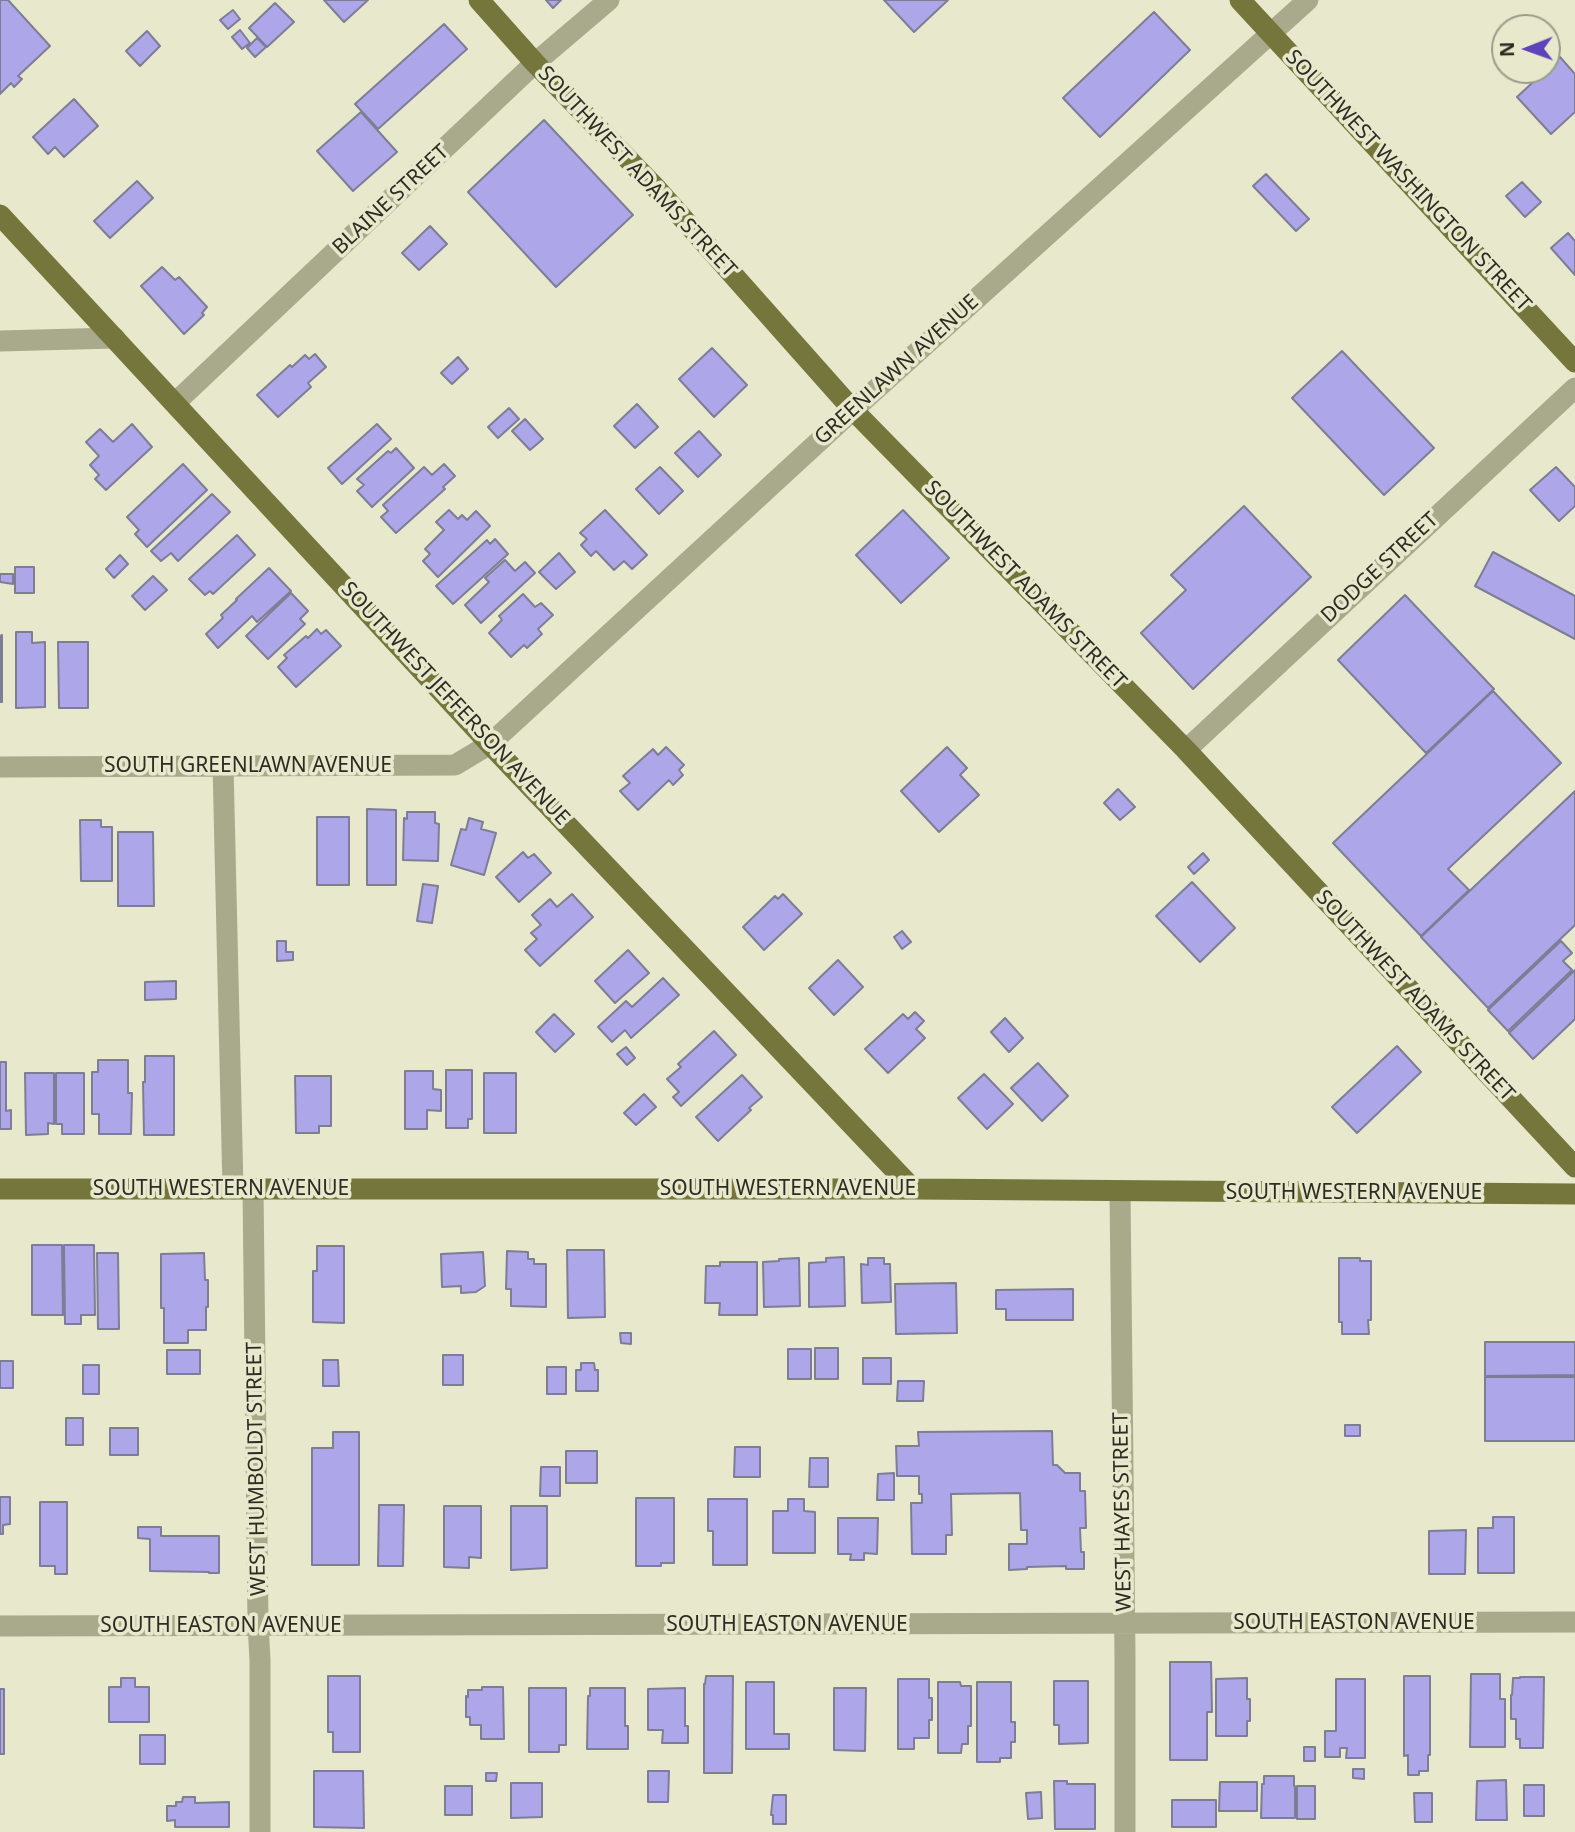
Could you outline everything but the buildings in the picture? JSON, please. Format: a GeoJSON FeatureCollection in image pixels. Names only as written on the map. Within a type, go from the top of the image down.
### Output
{"type":"FeatureCollection","features":[{"type":"Feature","properties":{"kind":"main road","name":"SOUTHWEST ADAMS STREET"},"geometry":{"type":"LineString","coordinates":[[479,0],[535,63],[655,187],[853,410],[1186,750],[1571,1154]]}},
{"type":"Feature","properties":{"kind":"main road","name":"SOUTHWEST WASHINGTON STREET"},"geometry":{"type":"LineString","coordinates":[[1240,0],[1575,362]]}},
{"type":"Feature","properties":{"kind":"main road","name":"SOUTHWEST JEFFERSON AVENUE"},"geometry":{"type":"LineString","coordinates":[[0,215],[490,744],[913,1189]]}},
{"type":"Feature","properties":{"kind":"main road","name":"SOUTH WESTERN AVENUE"},"geometry":{"type":"LineString","coordinates":[[0,1189],[913,1189],[1575,1195]]}},
{"type":"Feature","properties":{"kind":"street","name":"BLAINE STREET"},"geometry":{"type":"LineString","coordinates":[[175,403],[535,63],[609,0]]}},
{"type":"Feature","properties":{"kind":"street","name":"GREENLAWN AVENUE"},"geometry":{"type":"LineString","coordinates":[[490,744],[853,410],[1308,0]]}},
{"type":"Feature","properties":{"kind":"street"},"geometry":{"type":"LineString","coordinates":[[0,341],[115,338]]}},
{"type":"Feature","properties":{"kind":"street","name":"DODGE STREET"},"geometry":{"type":"LineString","coordinates":[[1186,750],[1575,388]]}},
{"type":"Feature","properties":{"kind":"street","name":"SOUTH GREENLAWN AVENUE"},"geometry":{"type":"LineString","coordinates":[[0,767],[455,765],[490,744]]}},
{"type":"Feature","properties":{"kind":"street","name":"WEST HUMBOLDT STREET"},"geometry":{"type":"LineString","coordinates":[[223,765],[243,1189],[260,1660],[260,1832]]}},
{"type":"Feature","properties":{"kind":"street","name":"WEST HAYES STREET"},"geometry":{"type":"LineString","coordinates":[[1120,1191],[1125,1832]]}},
{"type":"Feature","properties":{"kind":"street","name":"SOUTH EASTON AVENUE"},"geometry":{"type":"LineString","coordinates":[[0,1626],[1575,1622]]}}]}
